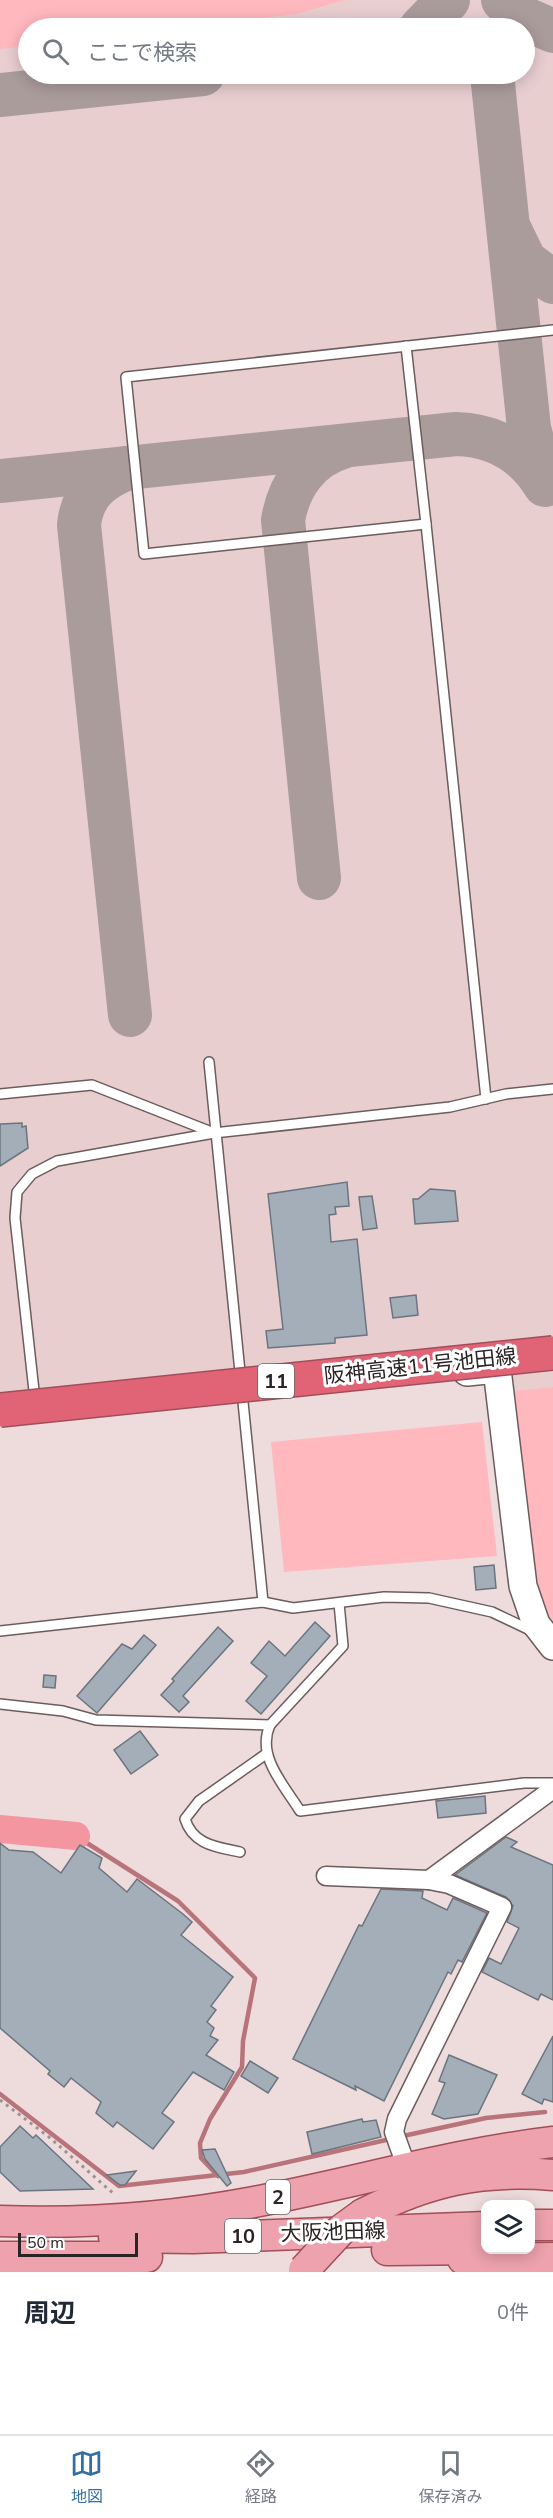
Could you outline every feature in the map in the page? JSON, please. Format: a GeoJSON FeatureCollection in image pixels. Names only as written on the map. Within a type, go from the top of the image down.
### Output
{"type":"FeatureCollection","features":[{"type":"Feature","properties":{"kind":"highway","name":"阪神高速11号池田線"},"geometry":{"type":"LineString","coordinates":[[0,1410],[553,1353]]}},
{"type":"Feature","properties":{"kind":"highway","name":"阪神高速11号池田線"},"geometry":{"type":"LineString","coordinates":[[0,1430],[553,1373]]}},
{"type":"Feature","properties":{"kind":"main road","name":"2"},"geometry":{"type":"LineString","coordinates":[[0,2211],[78,2210],[205,2200],[309,2181],[403,2157],[553,2132]]}},
{"type":"Feature","properties":{"kind":"main road","name":"2"},"geometry":{"type":"LineString","coordinates":[[0,2221],[118,2220],[206,2210],[315,2189],[407,2166],[553,2142]]}},
{"type":"Feature","properties":{"kind":"main road"},"geometry":{"type":"LineString","coordinates":[[304,2271],[340,2230],[363,2214],[416,2190],[459,2177],[500,2172],[553,2175]]}},
{"type":"Feature","properties":{"kind":"main road"},"geometry":{"type":"LineString","coordinates":[[535,2225],[553,2224]]}},
{"type":"Feature","properties":{"kind":"main road","name":"大阪池田線"},"geometry":{"type":"LineString","coordinates":[[0,2237],[193,2238],[481,2227]]}},
{"type":"Feature","properties":{"kind":"main road"},"geometry":{"type":"LineString","coordinates":[[535,2248],[553,2248]]}},
{"type":"Feature","properties":{"kind":"main road","name":"大阪池田線"},"geometry":{"type":"LineString","coordinates":[[0,2257],[128,2257],[481,2249]]}},
{"type":"Feature","properties":{"kind":"main road","name":"10"},"geometry":{"type":"LineString","coordinates":[[382,2250],[479,2261],[553,2258]]}},
{"type":"Feature","properties":{"kind":"street"},"geometry":{"type":"LineString","coordinates":[[0,1422],[497,1369],[523,1586],[530,1610],[549,1642]]}},
{"type":"Feature","properties":{"kind":"street"},"geometry":{"type":"LineString","coordinates":[[429,1880],[553,1790]]}},
{"type":"Feature","properties":{"kind":"street"},"geometry":{"type":"LineString","coordinates":[[327,1876],[429,1880],[448,1884],[502,1907],[397,2119],[394,2132],[403,2157]]}},
{"type":"Feature","properties":{"kind":"lane"},"geometry":{"type":"LineString","coordinates":[[426,524],[144,554],[126,377],[553,330]]}},
{"type":"Feature","properties":{"kind":"lane"},"geometry":{"type":"LineString","coordinates":[[406,346],[486,1099]]}},
{"type":"Feature","properties":{"kind":"lane"},"geometry":{"type":"LineString","coordinates":[[209,1062],[214,1133],[244,1395],[264,1602]]}},
{"type":"Feature","properties":{"kind":"lane"},"geometry":{"type":"LineString","coordinates":[[0,1094],[92,1085],[214,1133]]}},
{"type":"Feature","properties":{"kind":"lane"},"geometry":{"type":"LineString","coordinates":[[36,1418],[15,1218],[17,1192],[32,1174],[57,1161],[214,1133],[450,1107],[506,1094],[553,1089]]}},
{"type":"Feature","properties":{"kind":"lane"},"geometry":{"type":"LineString","coordinates":[[497,1369],[553,1363]]}},
{"type":"Feature","properties":{"kind":"lane"},"geometry":{"type":"LineString","coordinates":[[0,1631],[264,1602],[293,1608],[384,1597],[452,1601],[505,1616],[549,1642]]}},
{"type":"Feature","properties":{"kind":"lane"},"geometry":{"type":"LineString","coordinates":[[339,1603],[343,1646],[270,1725],[266,1739],[266,1754],[300,1811],[525,1783],[553,1783]]}},
{"type":"Feature","properties":{"kind":"lane"},"geometry":{"type":"LineString","coordinates":[[0,1704],[63,1712],[96,1720],[270,1725]]}},
{"type":"Feature","properties":{"kind":"lane"},"geometry":{"type":"LineString","coordinates":[[240,1852],[206,1845],[189,1831],[185,1819],[199,1801],[266,1754]]}},
{"type":"Feature","properties":{"kind":"path"},"geometry":{"type":"LineString","coordinates":[[0,2100],[49,2137],[114,2194]]}},
{"type":"Feature","properties":{"kind":"shaded area"},"geometry":{"type":"Polygon","coordinates":[[[0,0],[553,0],[553,1387],[512,1391],[507,1348],[0,1395],[0,0]]]}},
{"type":"Feature","properties":{"kind":"shaded area"},"geometry":{"type":"Polygon","coordinates":[[[0,0],[345,0],[296,14],[261,18],[18,18],[18,47],[0,49],[0,0]]]}},
{"type":"Feature","properties":{"kind":"shaded area"},"geometry":{"type":"Polygon","coordinates":[[[553,1387],[553,1620],[542,1608],[530,1536],[512,1391],[553,1387]]]}},
{"type":"Feature","properties":{"kind":"shaded area"},"geometry":{"type":"Polygon","coordinates":[[[482,1422],[497,1556],[284,1572],[271,1442],[482,1422]]]}},
{"type":"Feature","properties":{"kind":"building"},"geometry":{"type":"Polygon","coordinates":[[[22,1123],[22,1127],[26,1126],[28,1148],[0,1166],[0,1124],[22,1123]]]}},
{"type":"Feature","properties":{"kind":"building"},"geometry":{"type":"Polygon","coordinates":[[[347,1182],[349,1206],[335,1207],[336,1214],[329,1215],[331,1242],[357,1239],[367,1335],[335,1338],[335,1343],[268,1348],[266,1331],[283,1329],[268,1194],[347,1182]]]}},
{"type":"Feature","properties":{"kind":"building"},"geometry":{"type":"Polygon","coordinates":[[[430,1189],[455,1191],[458,1221],[415,1224],[413,1199],[418,1199],[430,1189]]]}},
{"type":"Feature","properties":{"kind":"building"},"geometry":{"type":"Polygon","coordinates":[[[372,1196],[377,1228],[363,1230],[359,1197],[372,1196]]]}},
{"type":"Feature","properties":{"kind":"building"},"geometry":{"type":"Polygon","coordinates":[[[416,1295],[418,1315],[393,1318],[390,1298],[416,1295]]]}},
{"type":"Feature","properties":{"kind":"building"},"geometry":{"type":"Polygon","coordinates":[[[494,1565],[496,1588],[476,1590],[474,1567],[494,1565]]]}},
{"type":"Feature","properties":{"kind":"building"},"geometry":{"type":"Polygon","coordinates":[[[315,1622],[330,1636],[261,1714],[246,1701],[267,1676],[251,1663],[269,1641],[285,1656],[315,1622]]]}},
{"type":"Feature","properties":{"kind":"building"},"geometry":{"type":"Polygon","coordinates":[[[218,1627],[233,1641],[183,1696],[189,1702],[179,1712],[161,1695],[174,1681],[172,1679],[218,1627]]]}},
{"type":"Feature","properties":{"kind":"building"},"geometry":{"type":"Polygon","coordinates":[[[144,1635],[156,1645],[97,1713],[77,1696],[122,1644],[132,1649],[144,1635]]]}},
{"type":"Feature","properties":{"kind":"building"},"geometry":{"type":"Polygon","coordinates":[[[44,1675],[56,1676],[55,1688],[43,1687],[44,1675]]]}},
{"type":"Feature","properties":{"kind":"building"},"geometry":{"type":"Polygon","coordinates":[[[140,1731],[158,1755],[131,1774],[114,1750],[140,1731]]]}},
{"type":"Feature","properties":{"kind":"building"},"geometry":{"type":"Polygon","coordinates":[[[485,1796],[486,1813],[438,1818],[436,1801],[485,1796]]]}},
{"type":"Feature","properties":{"kind":"building"},"geometry":{"type":"Polygon","coordinates":[[[506,1837],[517,1842],[511,1847],[553,1865],[553,2000],[541,1994],[538,2000],[482,1972],[489,1958],[501,1964],[519,1928],[507,1922],[513,1906],[506,1897],[455,1875],[506,1837]]]}},
{"type":"Feature","properties":{"kind":"building"},"geometry":{"type":"Polygon","coordinates":[[[0,1843],[9,1850],[33,1852],[61,1873],[80,1845],[102,1858],[99,1868],[127,1892],[137,1879],[183,1914],[192,1922],[181,1935],[233,1977],[211,2006],[216,2010],[207,2022],[214,2028],[210,2036],[218,2040],[206,2055],[234,2072],[224,2090],[193,2072],[162,2113],[174,2122],[153,2149],[117,2122],[113,2127],[96,2113],[101,2102],[71,2078],[64,2087],[48,2074],[50,2071],[0,2028],[0,1843]]]}},
{"type":"Feature","properties":{"kind":"building"},"geometry":{"type":"Polygon","coordinates":[[[381,1889],[423,1891],[422,1898],[447,1910],[453,1898],[487,1913],[462,1962],[458,1960],[451,1974],[448,1972],[384,2101],[293,2059],[359,1925],[362,1926],[381,1889]]]}},
{"type":"Feature","properties":{"kind":"building"},"geometry":{"type":"Polygon","coordinates":[[[553,2036],[553,2102],[544,2099],[542,2104],[522,2094],[553,2036]]]}},
{"type":"Feature","properties":{"kind":"building"},"geometry":{"type":"Polygon","coordinates":[[[449,2055],[497,2075],[478,2114],[444,2119],[432,2114],[445,2083],[439,2081],[449,2055]]]}},
{"type":"Feature","properties":{"kind":"building"},"geometry":{"type":"Polygon","coordinates":[[[250,2061],[278,2078],[268,2093],[241,2076],[250,2061]]]}},
{"type":"Feature","properties":{"kind":"building"},"geometry":{"type":"Polygon","coordinates":[[[362,2119],[363,2122],[376,2120],[381,2137],[312,2154],[307,2132],[362,2119]]]}},
{"type":"Feature","properties":{"kind":"building"},"geometry":{"type":"Polygon","coordinates":[[[20,2126],[33,2138],[36,2135],[93,2189],[20,2191],[0,2172],[0,2147],[20,2126]]]}},
{"type":"Feature","properties":{"kind":"building"},"geometry":{"type":"Polygon","coordinates":[[[215,2149],[231,2183],[227,2186],[205,2159],[202,2150],[215,2149]]]}},
{"type":"Feature","properties":{"kind":"building"},"geometry":{"type":"Polygon","coordinates":[[[136,2171],[125,2185],[120,2185],[107,2175],[136,2171]]]}},
{"type":"Feature","properties":{"kind":"waterway"},"geometry":{"type":"LineString","coordinates":[[0,1829],[76,1836]]}},
{"type":"Feature","properties":{"kind":"waterway"},"geometry":{"type":"LineString","coordinates":[[76,1836],[178,1901],[255,1978],[243,2041],[242,2067],[210,2119],[200,2143],[201,2158],[218,2176]]}},
{"type":"Feature","properties":{"kind":"waterway"},"geometry":{"type":"LineString","coordinates":[[0,2094],[119,2186],[244,2172],[386,2140]]}},
{"type":"Feature","properties":{"kind":"waterway"},"geometry":{"type":"LineString","coordinates":[[403,2136],[486,2118],[545,2112]]}},
{"type":"Feature","properties":{"kind":"taxiway"},"geometry":{"type":"LineString","coordinates":[[431,18],[448,0]]}},
{"type":"Feature","properties":{"kind":"taxiway"},"geometry":{"type":"LineString","coordinates":[[503,0],[525,18]]}},
{"type":"Feature","properties":{"kind":"taxiway"},"geometry":{"type":"LineString","coordinates":[[535,23],[553,31]]}},
{"type":"Feature","properties":{"kind":"taxiway"},"geometry":{"type":"LineString","coordinates":[[0,95],[106,84]]}},
{"type":"Feature","properties":{"kind":"taxiway"},"geometry":{"type":"LineString","coordinates":[[493,84],[529,428],[543,481]]}},
{"type":"Feature","properties":{"kind":"taxiway"},"geometry":{"type":"LineString","coordinates":[[510,230],[525,261],[553,282]]}},
{"type":"Feature","properties":{"kind":"taxiway"},"geometry":{"type":"LineString","coordinates":[[0,481],[456,434],[483,438],[507,448],[528,463],[545,485]]}},
{"type":"Feature","properties":{"kind":"taxiway"},"geometry":{"type":"LineString","coordinates":[[319,878],[283,520],[290,495],[302,474],[320,458],[343,447]]}},
{"type":"Feature","properties":{"kind":"taxiway"},"geometry":{"type":"LineString","coordinates":[[128,468],[109,477],[94,489],[84,504],[79,525],[130,1015]]}}]}
